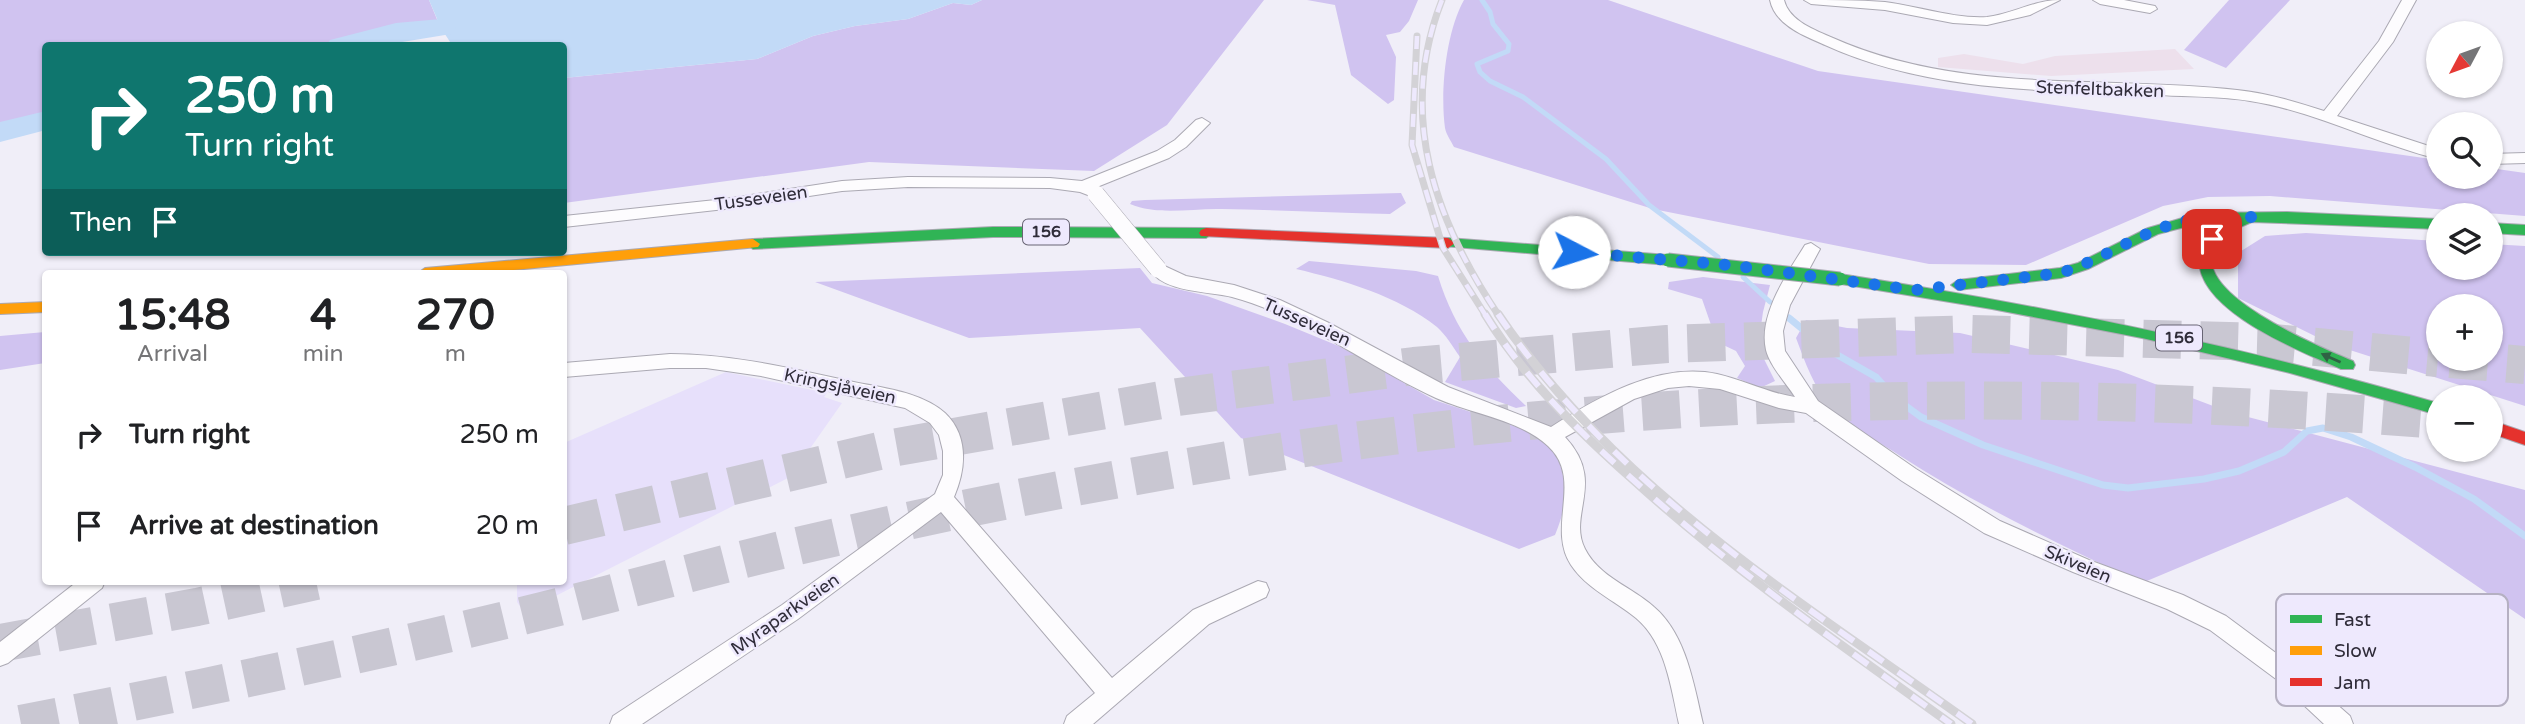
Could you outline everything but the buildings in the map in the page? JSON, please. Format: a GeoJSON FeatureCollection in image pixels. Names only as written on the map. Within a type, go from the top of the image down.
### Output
{"type":"FeatureCollection","features":[{"type":"Feature","properties":{"kind":"main road","name":"156"},"geometry":{"type":"LineString","coordinates":[[2252,217],[2221,231],[2212,239],[2206,250],[2204,261],[2207,275],[2218,290],[2235,307],[2275,333],[2426,402]]}},
{"type":"Feature","properties":{"kind":"main road","name":"156"},"geometry":{"type":"LineString","coordinates":[[1915,290],[2061,273],[2083,266],[2143,236],[2176,223],[2200,218],[2330,218],[2426,223]]}},
{"type":"Feature","properties":{"kind":"main road"},"geometry":{"type":"LineString","coordinates":[[2503,229],[2525,230]]}},
{"type":"Feature","properties":{"kind":"main road","name":"156"},"geometry":{"type":"LineString","coordinates":[[457,270],[701,247],[995,232],[1314,237],[1548,250],[1840,279],[2049,312],[2190,340],[2426,404]]}},
{"type":"Feature","properties":{"kind":"main road"},"geometry":{"type":"LineString","coordinates":[[0,309],[42,307]]}},
{"type":"Feature","properties":{"kind":"main road"},"geometry":{"type":"LineString","coordinates":[[2503,431],[2525,439]]}},
{"type":"Feature","properties":{"kind":"street"},"geometry":{"type":"LineString","coordinates":[[1811,0],[1885,6],[1953,19],[1987,21],[2025,12],[2053,0]]}},
{"type":"Feature","properties":{"kind":"street"},"geometry":{"type":"LineString","coordinates":[[2100,0],[2150,9]]}},
{"type":"Feature","properties":{"kind":"street"},"geometry":{"type":"LineString","coordinates":[[2328,117],[2374,60],[2409,0]]}},
{"type":"Feature","properties":{"kind":"street","name":"Stenfeltbakken"},"geometry":{"type":"LineString","coordinates":[[1772,1],[1797,26],[1835,46],[1938,78],[1987,84],[2247,96],[2296,106],[2426,151]]}},
{"type":"Feature","properties":{"kind":"street"},"geometry":{"type":"LineString","coordinates":[[1090,191],[1109,174],[1174,149],[1202,123]]}},
{"type":"Feature","properties":{"kind":"street"},"geometry":{"type":"LineString","coordinates":[[2503,159],[2525,158]]}},
{"type":"Feature","properties":{"kind":"street","name":"Tusseveien"},"geometry":{"type":"LineString","coordinates":[[567,222],[725,204],[842,186],[908,182],[1050,183],[1090,191],[1158,269],[1181,281],[1230,290],[1274,306],[1348,340],[1466,404],[1533,425],[1550,436]]}},
{"type":"Feature","properties":{"kind":"street","name":"Skiveien"},"geometry":{"type":"LineString","coordinates":[[1811,249],[1781,305],[1774,331],[1776,352],[1811,406],[1909,475],[1992,527],[2081,566],[2175,602],[2218,624],[2276,666]]}},
{"type":"Feature","properties":{"kind":"street","name":"Kringsjåveien"},"geometry":{"type":"LineString","coordinates":[[567,370],[706,360],[773,371],[911,402],[937,418],[949,433],[953,451],[953,475],[943,499]]}},
{"type":"Feature","properties":{"kind":"street","name":"Skiveien"},"geometry":{"type":"LineString","coordinates":[[1550,436],[1621,397],[1646,386],[1674,380],[1710,380],[1738,386],[1781,402],[1811,406]]}},
{"type":"Feature","properties":{"kind":"street"},"geometry":{"type":"LineString","coordinates":[[1550,436],[1572,462],[1578,481],[1571,533],[1575,553],[1586,569],[1607,587],[1649,615],[1667,643],[1681,677],[1691,724]]}},
{"type":"Feature","properties":{"kind":"street"},"geometry":{"type":"LineString","coordinates":[[943,499],[1110,694]]}},
{"type":"Feature","properties":{"kind":"street","name":"Myraparkveien"},"geometry":{"type":"LineString","coordinates":[[622,724],[790,612],[943,499]]}},
{"type":"Feature","properties":{"kind":"street"},"geometry":{"type":"LineString","coordinates":[[0,656],[89,585]]}},
{"type":"Feature","properties":{"kind":"street"},"geometry":{"type":"LineString","coordinates":[[1076,724],[1201,617],[1258,590]]}},
{"type":"Feature","properties":{"kind":"street","name":"Skiveien"},"geometry":{"type":"LineString","coordinates":[[2321,706],[2341,724]]}},
{"type":"Feature","properties":{"kind":"shaded area"},"geometry":{"type":"Polygon","coordinates":[[[0,0],[429,0],[441,29],[387,42],[42,42],[42,119],[0,129],[0,0]]]}},
{"type":"Feature","properties":{"kind":"shaded area"},"geometry":{"type":"Polygon","coordinates":[[[982,0],[1264,0],[1167,125],[1094,171],[869,162],[567,203],[567,78],[757,59],[813,36],[855,26],[908,19],[953,3],[971,5],[982,0]]]}},
{"type":"Feature","properties":{"kind":"shaded area"},"geometry":{"type":"Polygon","coordinates":[[[1307,0],[1418,0],[1409,21],[1400,32],[1386,35],[1396,57],[1394,100],[1388,104],[1351,75],[1335,5],[1307,0]]]}},
{"type":"Feature","properties":{"kind":"shaded area"},"geometry":{"type":"Polygon","coordinates":[[[1464,0],[1608,0],[1818,71],[2426,158],[2426,189],[2503,189],[2503,170],[2525,173],[2525,216],[2503,214],[2503,203],[2426,203],[2426,208],[2270,196],[2208,197],[2163,206],[2026,265],[1929,264],[1653,209],[1454,147],[1445,128],[1443,97],[1449,45],[1464,0]]]}},
{"type":"Feature","properties":{"kind":"shaded area"},"geometry":{"type":"Polygon","coordinates":[[[2229,0],[2290,0],[2226,68],[2184,50],[2229,0]]]}},
{"type":"Feature","properties":{"kind":"shaded area"},"geometry":{"type":"Polygon","coordinates":[[[2175,49],[2194,69],[2051,76],[1938,67],[1938,58],[1964,54],[2023,64],[2055,56],[2175,49]]]}},
{"type":"Feature","properties":{"kind":"shaded area"},"geometry":{"type":"Polygon","coordinates":[[[1401,193],[1406,203],[1390,214],[1222,209],[1164,211],[1130,204],[1132,201],[1145,200],[1401,193]]]}},
{"type":"Feature","properties":{"kind":"shaded area"},"geometry":{"type":"Polygon","coordinates":[[[2306,233],[2426,240],[2426,280],[2503,280],[2503,245],[2525,246],[2525,406],[2503,399],[2503,385],[2459,385],[2331,344],[2238,298],[2238,253],[2265,236],[2306,233]]]}},
{"type":"Feature","properties":{"kind":"shaded area"},"geometry":{"type":"Polygon","coordinates":[[[1309,261],[1416,271],[1438,276],[1462,331],[1484,362],[1526,406],[1516,408],[1445,382],[1460,357],[1437,327],[1388,298],[1332,278],[1296,269],[1309,261]]]}},
{"type":"Feature","properties":{"kind":"shaded area"},"geometry":{"type":"Polygon","coordinates":[[[1140,268],[1152,283],[1207,296],[1285,324],[1341,347],[1434,400],[1526,430],[1555,448],[1564,482],[1565,501],[1555,535],[1519,549],[1241,438],[1140,328],[969,338],[815,282],[1140,268]]]}},
{"type":"Feature","properties":{"kind":"shaded area"},"geometry":{"type":"Polygon","coordinates":[[[1703,277],[1770,285],[1758,347],[1775,381],[1760,388],[1737,378],[1745,366],[1736,351],[1717,342],[1702,299],[1668,289],[1669,282],[1703,277]]]}},
{"type":"Feature","properties":{"kind":"shaded area"},"geometry":{"type":"Polygon","coordinates":[[[1806,320],[1847,328],[1960,333],[2118,370],[2229,412],[2525,490],[2525,619],[2508,607],[2508,594],[2489,594],[2347,497],[2142,583],[1989,508],[1848,422],[1832,408],[1815,383],[1796,338],[1806,320]]]}},
{"type":"Feature","properties":{"kind":"shaded area"},"geometry":{"type":"Polygon","coordinates":[[[42,332],[42,363],[0,370],[0,336],[42,332]]]}},
{"type":"Feature","properties":{"kind":"shaded area"},"geometry":{"type":"Polygon","coordinates":[[[726,372],[827,393],[824,397],[842,403],[790,477],[524,612],[517,602],[517,585],[567,585],[567,442],[726,372]]]}},
{"type":"Feature","properties":{"kind":"water"},"geometry":{"type":"Polygon","coordinates":[[[429,0],[982,0],[971,5],[953,3],[908,19],[855,26],[813,36],[757,59],[567,78],[567,42],[450,42],[429,0]]]}},
{"type":"Feature","properties":{"kind":"waterway"},"geometry":{"type":"LineString","coordinates":[[1482,0],[1490,12],[1493,24],[1509,44],[1508,51],[1477,64],[1480,72],[1490,81],[1523,97],[1606,159],[1649,205],[1718,257]]}},
{"type":"Feature","properties":{"kind":"waterway"},"geometry":{"type":"LineString","coordinates":[[357,42],[396,32],[441,28]]}},
{"type":"Feature","properties":{"kind":"waterway"},"geometry":{"type":"LineString","coordinates":[[0,132],[42,121]]}},
{"type":"Feature","properties":{"kind":"waterway"},"geometry":{"type":"LineString","coordinates":[[1743,277],[1770,302]]}},
{"type":"Feature","properties":{"kind":"waterway"},"geometry":{"type":"LineString","coordinates":[[1789,318],[1827,349],[1876,377],[1895,398],[1921,417],[1983,445],[2103,485],[2128,488],[2204,479],[2239,471],[2284,452],[2307,431],[2323,428],[2351,437],[2415,467],[2474,499],[2525,536]]}},
{"type":"Feature","properties":{"kind":"tunnel"},"geometry":{"type":"LineString","coordinates":[[567,525],[892,448],[1178,397],[1414,366],[1667,344],[1972,334],[2262,342],[2426,357]]}},
{"type":"Feature","properties":{"kind":"tunnel"},"geometry":{"type":"LineString","coordinates":[[2503,363],[2525,365]]}},
{"type":"Feature","properties":{"kind":"tunnel"},"geometry":{"type":"LineString","coordinates":[[21,724],[400,645],[798,546],[936,515],[1185,467],[1385,437],[1534,420],[1835,402],[1986,400],[2137,403],[2288,409],[2426,419]]}},
{"type":"Feature","properties":{"kind":"tunnel"},"geometry":{"type":"LineString","coordinates":[[0,643],[197,607],[298,585]]}},
{"type":"Feature","properties":{"kind":"railway"},"geometry":{"type":"LineString","coordinates":[[1442,0],[1429,42],[1423,84],[1423,125],[1429,164],[1456,242],[1499,316]]}},
{"type":"Feature","properties":{"kind":"railway"},"geometry":{"type":"LineString","coordinates":[[1417,36],[1412,145],[1443,248],[1486,316]]}},
{"type":"Feature","properties":{"kind":"railway"},"geometry":{"type":"LineString","coordinates":[[1485,314],[1533,380],[1590,440],[1630,477],[1707,543],[1787,605],[1951,724]]}},
{"type":"Feature","properties":{"kind":"railway"},"geometry":{"type":"LineString","coordinates":[[1498,314],[1545,377],[1598,435],[1655,489],[1779,588],[1972,724]]}},
{"type":"Feature","properties":{"kind":"traffic: fast"},"geometry":{"type":"LineString","coordinates":[[1958,285],[2061,273],[2083,266],[2153,231],[2200,218],[2287,217],[2426,223]]}},
{"type":"Feature","properties":{"kind":"traffic: fast"},"geometry":{"type":"LineString","coordinates":[[2249,218],[2224,229],[2212,239],[2205,260],[2211,281],[2228,300],[2251,318],[2305,347],[2347,365]]}},
{"type":"Feature","properties":{"kind":"traffic: fast"},"geometry":{"type":"LineString","coordinates":[[2503,229],[2525,230]]}},
{"type":"Feature","properties":{"kind":"traffic: fast"},"geometry":{"type":"LineString","coordinates":[[753,244],[993,232],[1206,233]]}},
{"type":"Feature","properties":{"kind":"traffic: fast"},"geometry":{"type":"LineString","coordinates":[[1448,243],[1668,260]]}},
{"type":"Feature","properties":{"kind":"traffic: fast"},"geometry":{"type":"LineString","coordinates":[[1668,260],[1840,279]]}},
{"type":"Feature","properties":{"kind":"traffic: fast"},"geometry":{"type":"LineString","coordinates":[[1840,279],[2067,317],[2142,333],[2216,349],[2426,405]]}},
{"type":"Feature","properties":{"kind":"traffic: slow"},"geometry":{"type":"LineString","coordinates":[[459,270],[753,244]]}},
{"type":"Feature","properties":{"kind":"traffic: slow"},"geometry":{"type":"LineString","coordinates":[[0,309],[42,307]]}},
{"type":"Feature","properties":{"kind":"traffic: jam"},"geometry":{"type":"LineString","coordinates":[[1206,233],[1448,243]]}},
{"type":"Feature","properties":{"kind":"traffic: jam"},"geometry":{"type":"LineString","coordinates":[[2503,431],[2525,439]]}},
{"type":"Feature","properties":{"kind":"route"},"geometry":{"type":"LineString","coordinates":[[1574,252],[1729,265],[1915,290],[2061,273],[2083,266],[2133,240],[2176,223],[2200,218],[2252,217],[2221,231],[2212,239]]}}]}
